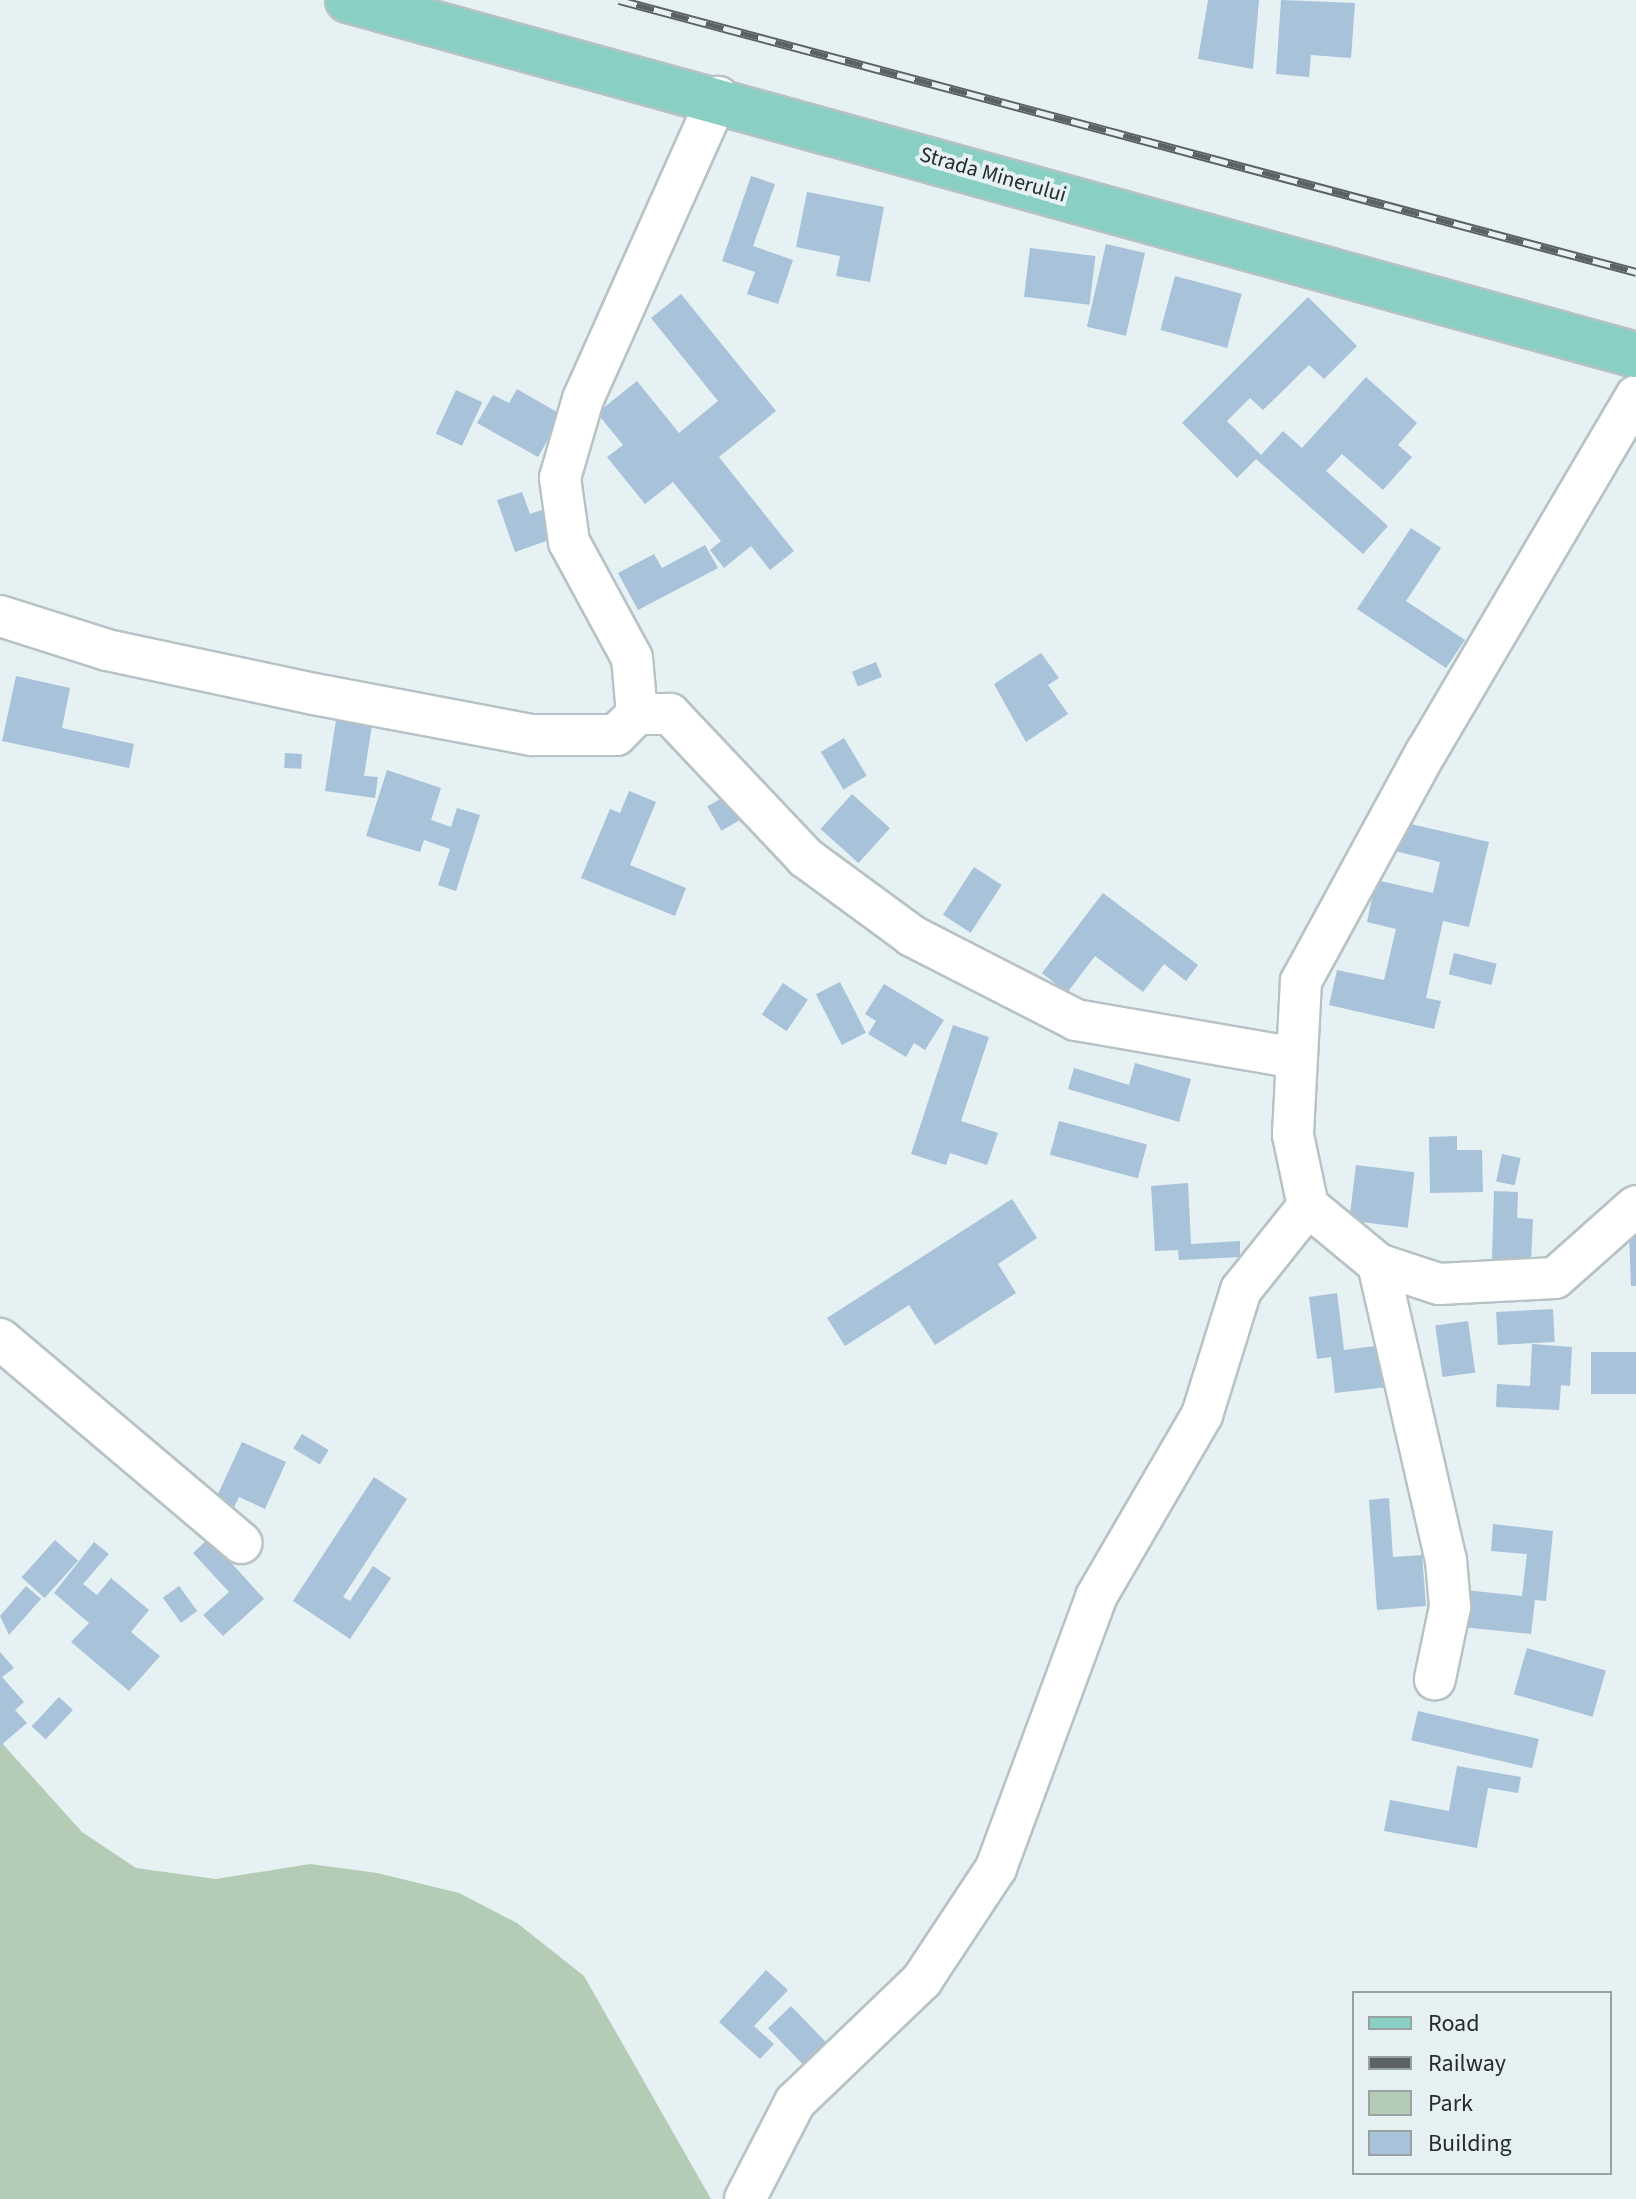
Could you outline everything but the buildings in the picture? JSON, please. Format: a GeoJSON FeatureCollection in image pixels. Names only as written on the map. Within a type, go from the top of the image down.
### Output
{"type":"FeatureCollection","features":[{"type":"Feature","properties":{"kind":"main road","name":"Strada Minerului"},"geometry":{"type":"LineString","coordinates":[[348,0],[718,97],[1636,355]]}},
{"type":"Feature","properties":{"kind":"street"},"geometry":{"type":"LineString","coordinates":[[637,714],[632,658],[569,542],[560,478],[583,399],[718,97]]}},
{"type":"Feature","properties":{"kind":"street"},"geometry":{"type":"LineString","coordinates":[[1636,396],[1426,752],[1301,981],[1293,1135],[1308,1206],[1378,1264],[1439,1284],[1555,1278],[1636,1206]]}},
{"type":"Feature","properties":{"kind":"street"},"geometry":{"type":"LineString","coordinates":[[0,616],[107,650],[532,735],[616,735],[637,714],[670,714],[806,858],[912,936],[1076,1020],[1297,1058]]}},
{"type":"Feature","properties":{"kind":"street"},"geometry":{"type":"LineString","coordinates":[[745,2199],[795,2102],[922,1980],[996,1868],[1096,1597],[1202,1415],[1241,1290],[1308,1206]]}},
{"type":"Feature","properties":{"kind":"street"},"geometry":{"type":"LineString","coordinates":[[1378,1264],[1446,1560],[1450,1607],[1435,1679]]}},
{"type":"Feature","properties":{"kind":"street"},"geometry":{"type":"LineString","coordinates":[[0,1339],[241,1543]]}},
{"type":"Feature","properties":{"kind":"green space"},"geometry":{"type":"Polygon","coordinates":[[[0,1741],[82,1832],[136,1868],[216,1879],[310,1864],[377,1873],[459,1893],[517,1923],[584,1976],[711,2199],[0,2199],[0,1741]]]}},
{"type":"Feature","properties":{"kind":"railway"},"geometry":{"type":"LineString","coordinates":[[619,0],[1636,272]]}}]}
